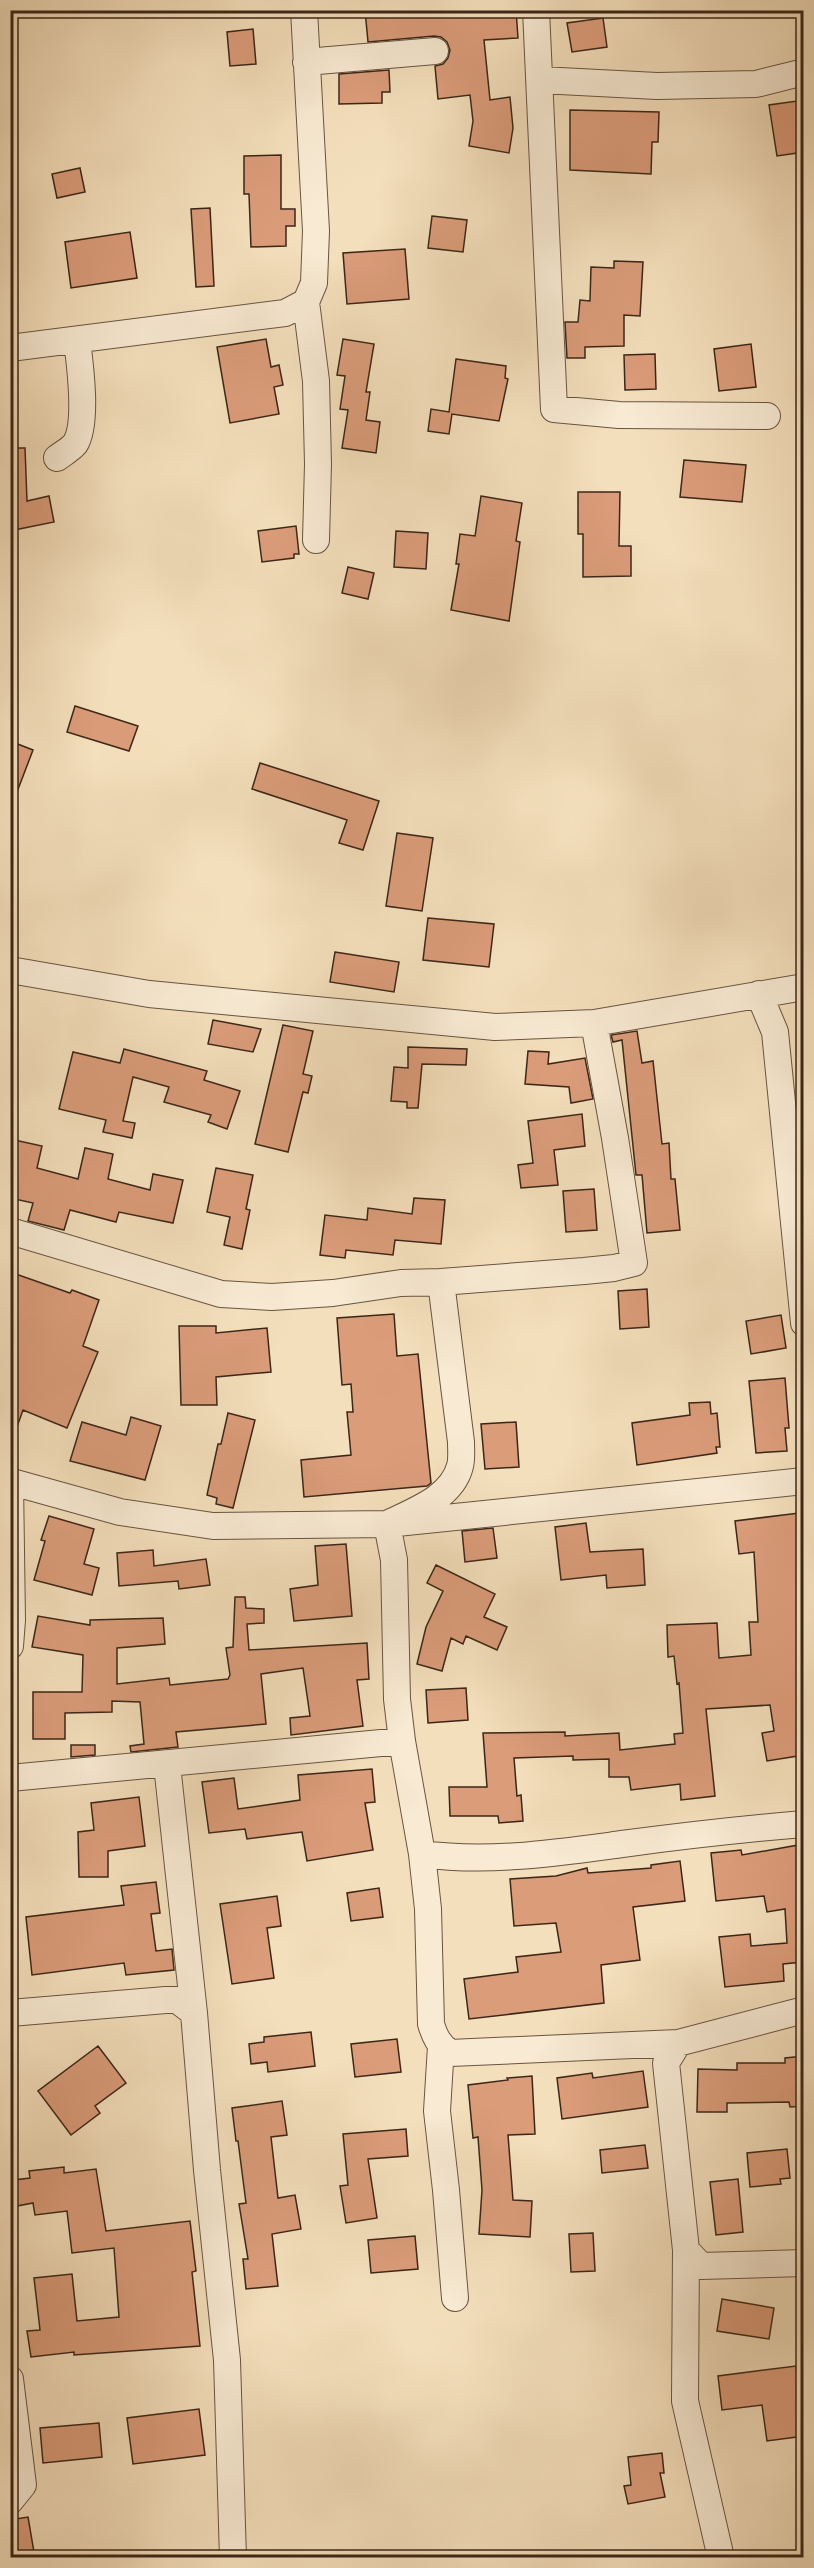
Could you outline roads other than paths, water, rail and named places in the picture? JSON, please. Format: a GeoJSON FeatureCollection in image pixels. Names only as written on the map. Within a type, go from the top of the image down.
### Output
{"type":"FeatureCollection","features":[{"type":"Feature","properties":{"kind":"street"},"geometry":{"type":"LineString","coordinates":[[304,10],[316,231],[314,283],[306,302],[316,381],[318,464],[316,540]]}},
{"type":"Feature","properties":{"kind":"street"},"geometry":{"type":"LineString","coordinates":[[536,10],[554,409],[619,415],[767,416]]}},
{"type":"Feature","properties":{"kind":"street"},"geometry":{"type":"LineString","coordinates":[[306,62],[435,51]]}},
{"type":"Feature","properties":{"kind":"street"},"geometry":{"type":"LineString","coordinates":[[540,80],[657,87],[756,84],[804,72]]}},
{"type":"Feature","properties":{"kind":"street"},"geometry":{"type":"LineString","coordinates":[[10,348],[285,314],[306,302]]}},
{"type":"Feature","properties":{"kind":"street"},"geometry":{"type":"LineString","coordinates":[[57,459],[75,445],[80,430],[81,369],[77,341]]}},
{"type":"Feature","properties":{"kind":"street"},"geometry":{"type":"LineString","coordinates":[[10,970],[148,994],[495,1027],[594,1023],[804,987]]}},
{"type":"Feature","properties":{"kind":"street"},"geometry":{"type":"LineString","coordinates":[[759,994],[775,1032],[804,1323]]}},
{"type":"Feature","properties":{"kind":"street"},"geometry":{"type":"LineString","coordinates":[[10,1231],[220,1294],[272,1297],[322,1294],[401,1283],[441,1282],[614,1268],[634,1263],[615,1138],[594,1023]]}},
{"type":"Feature","properties":{"kind":"street"},"geometry":{"type":"LineString","coordinates":[[387,1524],[430,1503],[450,1485],[460,1466],[461,1442],[441,1282]]}},
{"type":"Feature","properties":{"kind":"street"},"geometry":{"type":"LineString","coordinates":[[10,1646],[11,1482],[120,1512],[213,1526],[387,1524],[804,1480]]}},
{"type":"Feature","properties":{"kind":"street"},"geometry":{"type":"LineString","coordinates":[[387,1524],[394,1560],[397,1699],[422,1854],[428,1909],[431,2024],[434,2036],[441,2046],[450,2053],[468,2053],[678,2043],[804,2010]]}},
{"type":"Feature","properties":{"kind":"street"},"geometry":{"type":"LineString","coordinates":[[10,1778],[167,1765],[402,1741]]}},
{"type":"Feature","properties":{"kind":"street"},"geometry":{"type":"LineString","coordinates":[[167,1765],[194,2013],[207,2170],[227,2360],[233,2558]]}},
{"type":"Feature","properties":{"kind":"street"},"geometry":{"type":"LineString","coordinates":[[422,1854],[454,1858],[517,1858],[737,1829],[804,1824]]}},
{"type":"Feature","properties":{"kind":"street"},"geometry":{"type":"LineString","coordinates":[[10,2013],[177,2000],[194,2013]]}},
{"type":"Feature","properties":{"kind":"street"},"geometry":{"type":"LineString","coordinates":[[678,2043],[666,2063],[686,2250],[685,2401],[721,2558]]}},
{"type":"Feature","properties":{"kind":"street"},"geometry":{"type":"LineString","coordinates":[[441,2046],[437,2111],[455,2298]]}},
{"type":"Feature","properties":{"kind":"street"},"geometry":{"type":"LineString","coordinates":[[686,2250],[701,2266],[804,2263]]}},
{"type":"Feature","properties":{"kind":"street"},"geometry":{"type":"LineString","coordinates":[[10,2379],[23,2485],[10,2501]]}}]}
